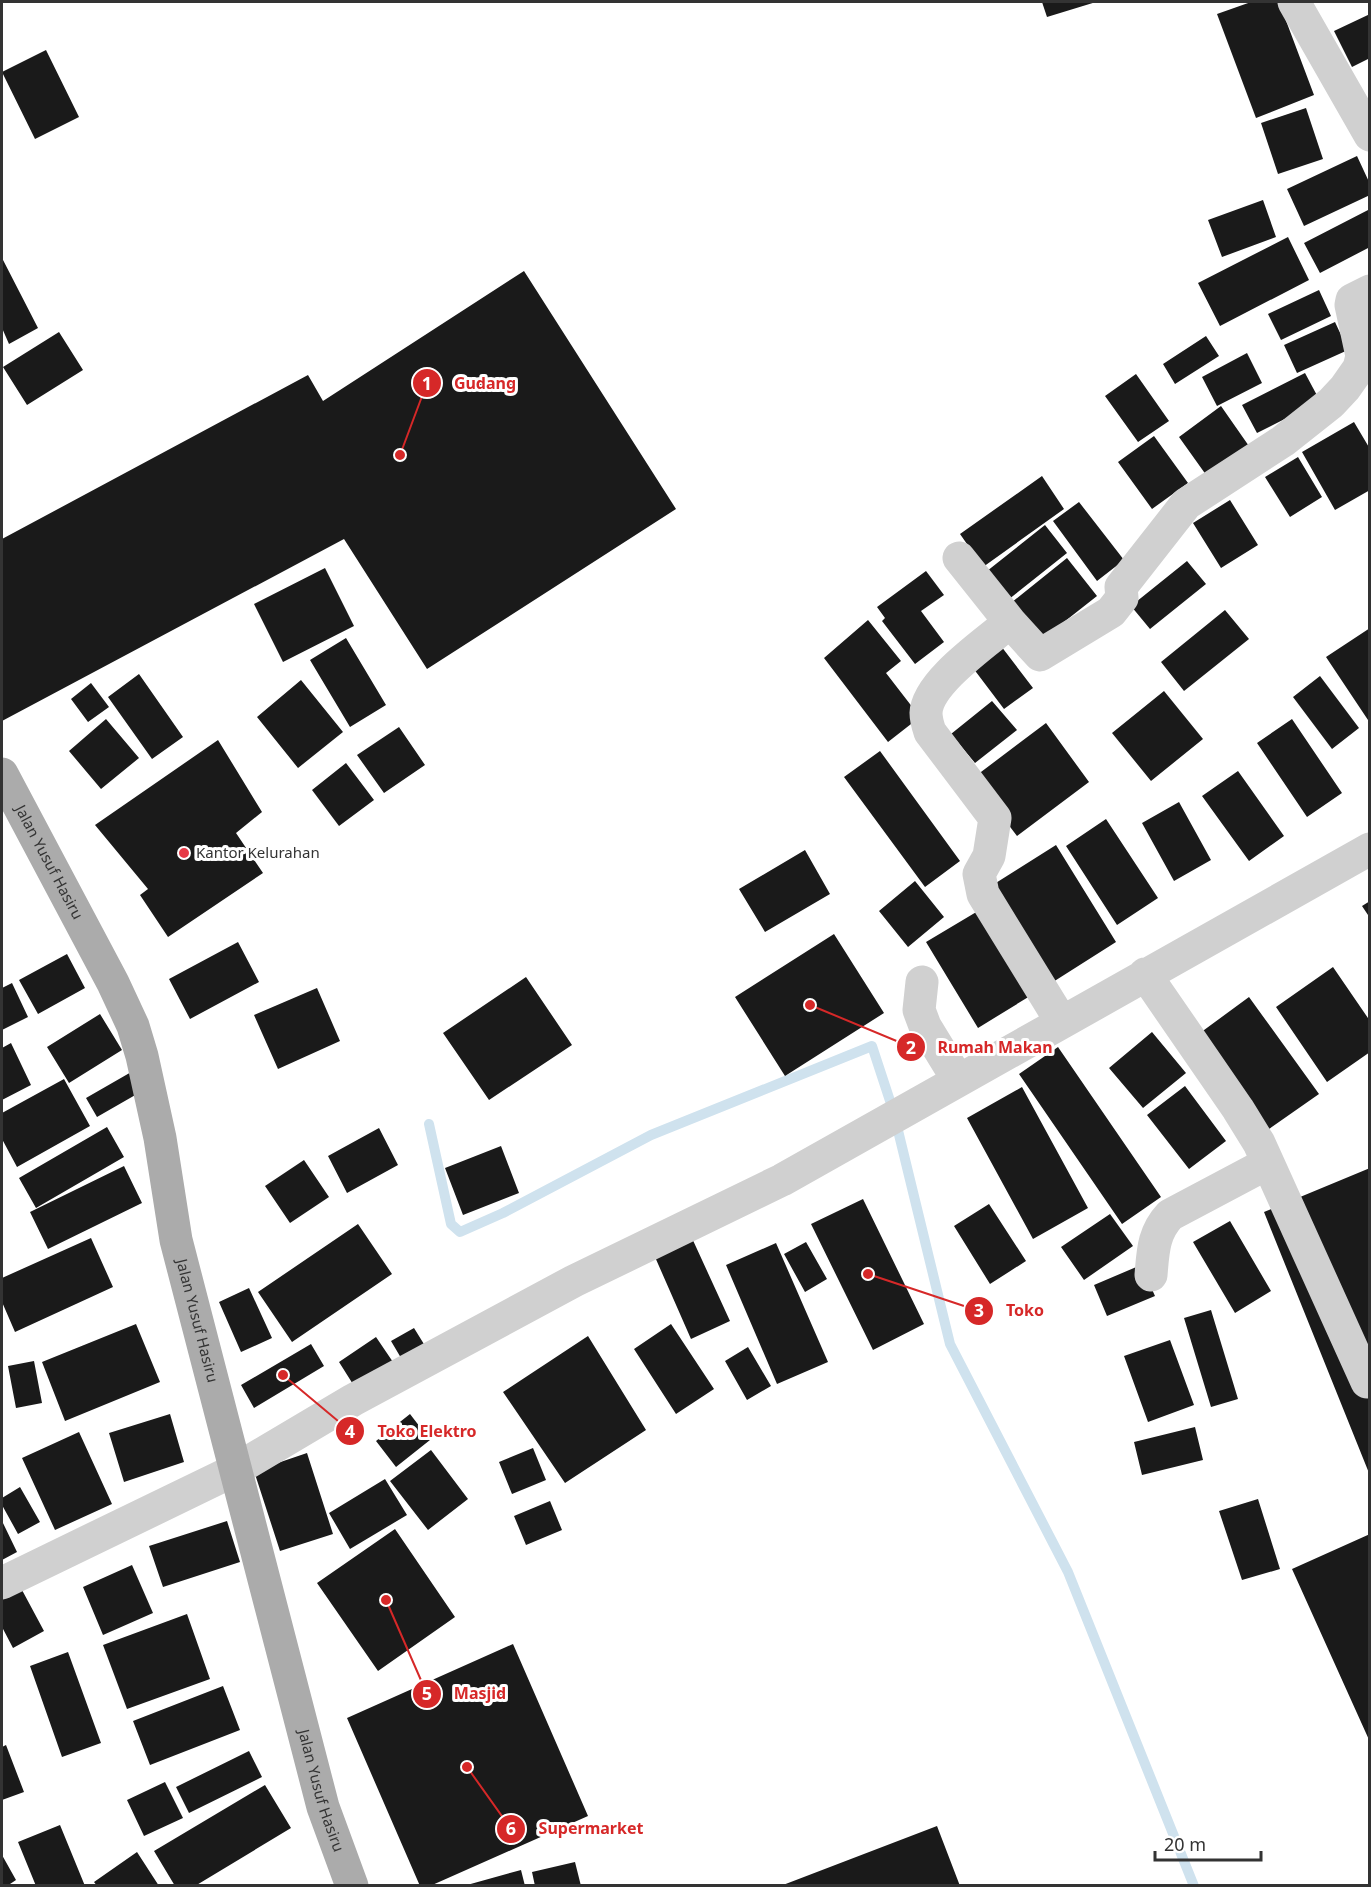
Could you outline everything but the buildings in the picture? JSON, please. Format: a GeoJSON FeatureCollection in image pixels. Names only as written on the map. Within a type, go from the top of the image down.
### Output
{"type":"FeatureCollection","features":[{"type":"Feature","properties":{"kind":"main road","name":"Jalan Yusuf Hasiru"},"geometry":{"type":"LineString","coordinates":[[2,774],[113,983],[142,1056],[160,1138],[176,1240],[323,1806],[352,1886]]}},
{"type":"Feature","properties":{"kind":"street"},"geometry":{"type":"LineString","coordinates":[[1294,2],[1370,135]]}},
{"type":"Feature","properties":{"kind":"street"},"geometry":{"type":"LineString","coordinates":[[959,558],[1010,622],[1040,655],[1111,612],[1122,598],[1121,587],[1186,504],[1282,441],[1331,403],[1345,388],[1359,368],[1362,356],[1351,305],[1352,300],[1370,291]]}},
{"type":"Feature","properties":{"kind":"street"},"geometry":{"type":"LineString","coordinates":[[1010,622],[937,686],[926,715],[930,732],[994,818],[989,856],[980,874],[983,894],[1061,1021]]}},
{"type":"Feature","properties":{"kind":"street"},"geometry":{"type":"LineString","coordinates":[[2,1583],[235,1470],[353,1400],[573,1281],[782,1180],[1370,849]]}},
{"type":"Feature","properties":{"kind":"street"},"geometry":{"type":"LineString","coordinates":[[1145,974],[1238,1109],[1268,1163],[1367,1382]]}},
{"type":"Feature","properties":{"kind":"street"},"geometry":{"type":"LineString","coordinates":[[922,982],[920,1010],[922,1018],[958,1080]]}},
{"type":"Feature","properties":{"kind":"street"},"geometry":{"type":"LineString","coordinates":[[1151,1275],[1154,1240],[1170,1215],[1268,1163]]}},
{"type":"Feature","properties":{"kind":"waterway"},"geometry":{"type":"LineString","coordinates":[[429,1124],[451,1224],[460,1232],[503,1213],[651,1135],[872,1046],[893,1110],[950,1344],[1068,1572],[1194,1886]]}},
{"type":"Feature","properties":{"kind":"place","name":"Gudang"},"geometry":{"type":"Point","coordinates":[400,455]}},
{"type":"Feature","properties":{"kind":"place","name":"Kantor Kelurahan"},"geometry":{"type":"Point","coordinates":[184,853]}},
{"type":"Feature","properties":{"kind":"place","name":"Rumah Makan"},"geometry":{"type":"Point","coordinates":[810,1005]}},
{"type":"Feature","properties":{"kind":"place","name":"Toko"},"geometry":{"type":"Point","coordinates":[868,1274]}},
{"type":"Feature","properties":{"kind":"place","name":"Toko Elektro"},"geometry":{"type":"Point","coordinates":[283,1375]}},
{"type":"Feature","properties":{"kind":"place","name":"Masjid"},"geometry":{"type":"Point","coordinates":[386,1600]}},
{"type":"Feature","properties":{"kind":"place","name":"Supermarket"},"geometry":{"type":"Point","coordinates":[467,1767]}}]}
